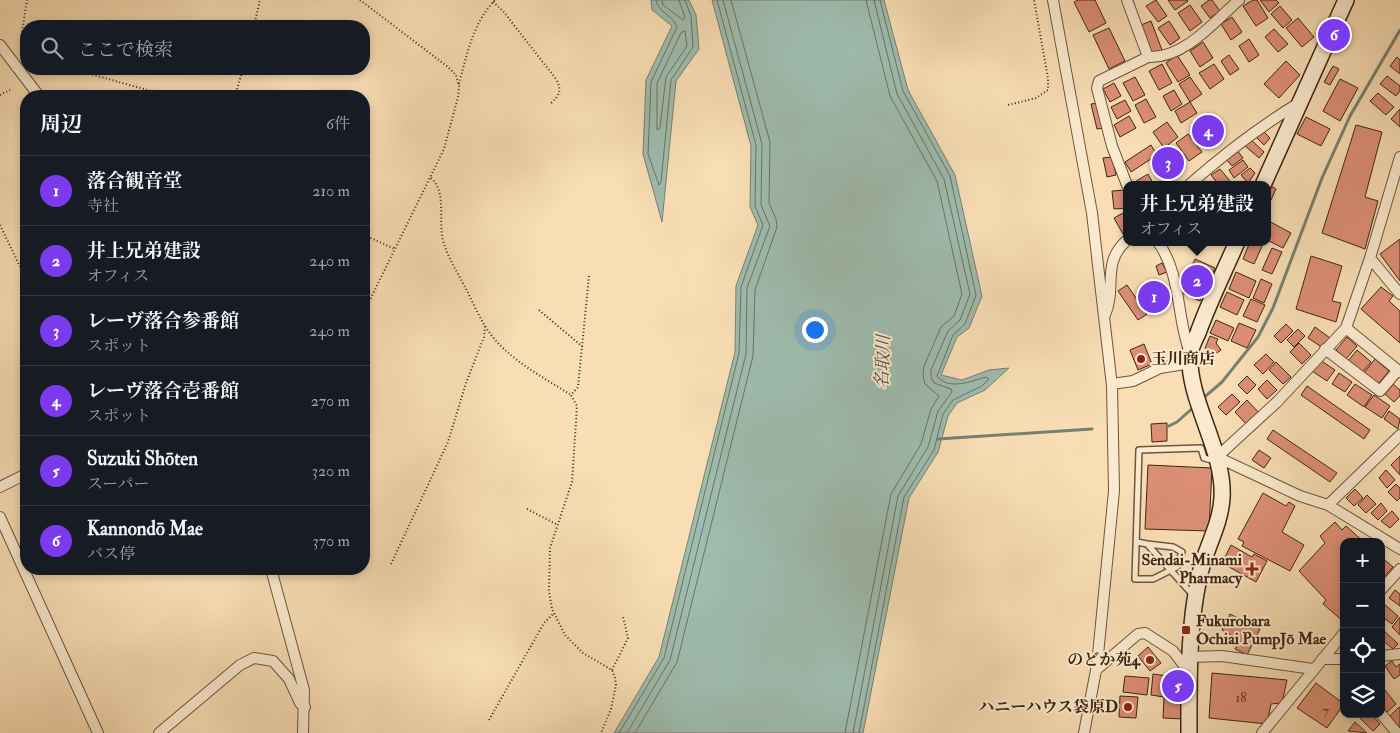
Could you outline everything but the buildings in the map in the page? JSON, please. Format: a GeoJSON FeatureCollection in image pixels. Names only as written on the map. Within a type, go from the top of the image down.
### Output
{"type":"FeatureCollection","features":[{"type":"Feature","properties":{"kind":"street"},"geometry":{"type":"LineString","coordinates":[[1053,0],[1092,213],[1112,384],[1114,491],[1096,670],[1084,733]]}},
{"type":"Feature","properties":{"kind":"street"},"geometry":{"type":"LineString","coordinates":[[1127,0],[1148,57]]}},
{"type":"Feature","properties":{"kind":"street"},"geometry":{"type":"LineString","coordinates":[[1265,181],[1346,0]]}},
{"type":"Feature","properties":{"kind":"street"},"geometry":{"type":"LineString","coordinates":[[1126,181],[1112,146],[1097,88],[1099,81],[1148,57],[1172,53],[1212,26],[1237,1]]}},
{"type":"Feature","properties":{"kind":"street"},"geometry":{"type":"LineString","coordinates":[[0,46],[20,72]]}},
{"type":"Feature","properties":{"kind":"street"},"geometry":{"type":"LineString","coordinates":[[23,75],[34,90]]}},
{"type":"Feature","properties":{"kind":"street"},"geometry":{"type":"LineString","coordinates":[[1194,181],[1229,150],[1265,124],[1299,104]]}},
{"type":"Feature","properties":{"kind":"street"},"geometry":{"type":"LineString","coordinates":[[1217,459],[1277,402],[1346,328],[1370,258],[1400,157]]}},
{"type":"Feature","properties":{"kind":"street"},"geometry":{"type":"LineString","coordinates":[[1104,317],[1110,304],[1111,262],[1115,253],[1123,244]]}},
{"type":"Feature","properties":{"kind":"street"},"geometry":{"type":"LineString","coordinates":[[1161,246],[1166,253],[1179,293],[1184,336],[1196,394],[1217,459],[1222,496],[1220,522],[1199,575],[1195,597],[1190,665],[1189,733]]}},
{"type":"Feature","properties":{"kind":"street"},"geometry":{"type":"LineString","coordinates":[[1190,358],[1203,318],[1235,246]]}},
{"type":"Feature","properties":{"kind":"street"},"geometry":{"type":"LineString","coordinates":[[1370,258],[1400,294]]}},
{"type":"Feature","properties":{"kind":"street"},"geometry":{"type":"LineString","coordinates":[[1325,349],[1380,391],[1399,371],[1346,328]]}},
{"type":"Feature","properties":{"kind":"street"},"geometry":{"type":"LineString","coordinates":[[1112,384],[1133,381],[1160,368],[1190,358]]}},
{"type":"Feature","properties":{"kind":"street"},"geometry":{"type":"LineString","coordinates":[[1328,505],[1400,435]]}},
{"type":"Feature","properties":{"kind":"street"},"geometry":{"type":"LineString","coordinates":[[1217,459],[1300,496],[1328,505],[1400,549]]}},
{"type":"Feature","properties":{"kind":"street"},"geometry":{"type":"LineString","coordinates":[[0,487],[20,477]]}},
{"type":"Feature","properties":{"kind":"street"},"geometry":{"type":"LineString","coordinates":[[0,517],[20,561]]}},
{"type":"Feature","properties":{"kind":"street"},"geometry":{"type":"LineString","coordinates":[[1385,586],[1400,569]]}},
{"type":"Feature","properties":{"kind":"street"},"geometry":{"type":"LineString","coordinates":[[26,575],[98,733]]}},
{"type":"Feature","properties":{"kind":"street"},"geometry":{"type":"LineString","coordinates":[[272,575],[304,690],[305,707],[302,733]]}},
{"type":"Feature","properties":{"kind":"street"},"geometry":{"type":"LineString","coordinates":[[1096,670],[1138,634],[1145,633],[1173,650],[1190,665]]}},
{"type":"Feature","properties":{"kind":"street"},"geometry":{"type":"LineString","coordinates":[[1262,733],[1340,638]]}},
{"type":"Feature","properties":{"kind":"street"},"geometry":{"type":"LineString","coordinates":[[1385,656],[1400,654]]}},
{"type":"Feature","properties":{"kind":"street"},"geometry":{"type":"LineString","coordinates":[[1190,665],[1222,656],[1313,669]]}},
{"type":"Feature","properties":{"kind":"street"},"geometry":{"type":"LineString","coordinates":[[159,733],[240,665],[254,658],[273,661],[289,679],[300,704],[305,707]]}},
{"type":"Feature","properties":{"kind":"street"},"geometry":{"type":"LineString","coordinates":[[1322,659],[1340,658]]}},
{"type":"Feature","properties":{"kind":"street"},"geometry":{"type":"LineString","coordinates":[[1384,718],[1397,733]]}},
{"type":"Feature","properties":{"kind":"lane"},"geometry":{"type":"LineString","coordinates":[[1137,542],[1173,547],[1182,552],[1177,567],[1153,579],[1135,579],[1139,450],[1201,448],[1204,458],[1217,459]]}},
{"type":"Feature","properties":{"kind":"lane"},"geometry":{"type":"LineString","coordinates":[[1147,544],[1195,597]]}},
{"type":"Feature","properties":{"kind":"path"},"geometry":{"type":"LineString","coordinates":[[24,20],[27,0]]}},
{"type":"Feature","properties":{"kind":"path"},"geometry":{"type":"LineString","coordinates":[[255,20],[260,0]]}},
{"type":"Feature","properties":{"kind":"path"},"geometry":{"type":"LineString","coordinates":[[360,0],[448,67],[456,75],[459,86]]}},
{"type":"Feature","properties":{"kind":"path"},"geometry":{"type":"LineString","coordinates":[[1008,105],[1036,98],[1048,90],[1048,78],[1034,0]]}},
{"type":"Feature","properties":{"kind":"path"},"geometry":{"type":"LineString","coordinates":[[370,300],[444,149],[476,26],[494,1],[556,79],[560,92],[558,97],[551,103]]}},
{"type":"Feature","properties":{"kind":"path"},"geometry":{"type":"LineString","coordinates":[[94,75],[147,90]]}},
{"type":"Feature","properties":{"kind":"path"},"geometry":{"type":"LineString","coordinates":[[237,90],[241,75]]}},
{"type":"Feature","properties":{"kind":"path"},"geometry":{"type":"LineString","coordinates":[[0,95],[10,90]]}},
{"type":"Feature","properties":{"kind":"path"},"geometry":{"type":"LineString","coordinates":[[430,178],[438,184],[440,191],[440,224],[446,251],[485,324],[496,340],[518,360],[571,395],[577,406],[572,482],[548,559],[549,591],[554,613],[565,635],[574,645],[612,670]]}},
{"type":"Feature","properties":{"kind":"path"},"geometry":{"type":"LineString","coordinates":[[0,225],[20,267]]}},
{"type":"Feature","properties":{"kind":"path"},"geometry":{"type":"LineString","coordinates":[[370,238],[395,250]]}},
{"type":"Feature","properties":{"kind":"path"},"geometry":{"type":"LineString","coordinates":[[571,395],[578,387],[589,276]]}},
{"type":"Feature","properties":{"kind":"path"},"geometry":{"type":"LineString","coordinates":[[539,310],[583,347]]}},
{"type":"Feature","properties":{"kind":"path"},"geometry":{"type":"LineString","coordinates":[[391,564],[448,442],[466,382],[484,337],[485,324]]}},
{"type":"Feature","properties":{"kind":"path"},"geometry":{"type":"LineString","coordinates":[[527,508],[558,525]]}},
{"type":"Feature","properties":{"kind":"path"},"geometry":{"type":"LineString","coordinates":[[489,720],[544,623],[554,613]]}},
{"type":"Feature","properties":{"kind":"path"},"geometry":{"type":"LineString","coordinates":[[601,733],[611,709],[616,685],[612,670],[628,638],[623,617]]}},
{"type":"Feature","properties":{"kind":"water"},"geometry":{"type":"Polygon","coordinates":[[[651,0],[689,0],[696,15],[699,49],[676,81],[662,222],[643,154],[646,80],[672,26],[652,10],[651,0]]]}},
{"type":"Feature","properties":{"kind":"water","name":"名取川"},"geometry":{"type":"Polygon","coordinates":[[[712,0],[884,0],[908,90],[955,175],[982,296],[969,328],[957,337],[941,375],[962,380],[989,370],[1009,368],[985,390],[957,403],[948,416],[938,452],[909,498],[863,733],[614,733],[659,657],[735,352],[736,286],[758,225],[750,207],[751,146],[712,0]]]}},
{"type":"Feature","properties":{"kind":"waterway"},"geometry":{"type":"LineString","coordinates":[[1201,400],[1222,382],[1258,337],[1273,308],[1322,178],[1350,116],[1400,30]]}},
{"type":"Feature","properties":{"kind":"waterway"},"geometry":{"type":"LineString","coordinates":[[1169,426],[1177,422],[1195,406]]}},
{"type":"Feature","properties":{"kind":"waterway"},"geometry":{"type":"LineString","coordinates":[[938,439],[1092,429]]}},
{"type":"Feature","properties":{"kind":"place","name":"Kannondō Mae"},"geometry":{"type":"Point","coordinates":[1334,35]}},
{"type":"Feature","properties":{"kind":"place","name":"レーヴ落合壱番館"},"geometry":{"type":"Point","coordinates":[1208,131]}},
{"type":"Feature","properties":{"kind":"place","name":"レーヴ落合参番館"},"geometry":{"type":"Point","coordinates":[1168,163]}},
{"type":"Feature","properties":{"kind":"place","name":"井上兄弟建設"},"geometry":{"type":"Point","coordinates":[1197,281]}},
{"type":"Feature","properties":{"kind":"place","name":"落合観音堂"},"geometry":{"type":"Point","coordinates":[1154,297]}},
{"type":"Feature","properties":{"kind":"place","name":"玉川商店"},"geometry":{"type":"Point","coordinates":[1141,359]}},
{"type":"Feature","properties":{"kind":"place","name":"Sendai-Minami Pharmacy"},"geometry":{"type":"Point","coordinates":[1252,569]}},
{"type":"Feature","properties":{"kind":"place","name":"Fukurobara Ochiai PumpJō Mae"},"geometry":{"type":"Point","coordinates":[1186,630]}},
{"type":"Feature","properties":{"kind":"place","name":"のどか苑4"},"geometry":{"type":"Point","coordinates":[1150,660]}},
{"type":"Feature","properties":{"kind":"place","name":"Suzuki Shōten"},"geometry":{"type":"Point","coordinates":[1178,686]}},
{"type":"Feature","properties":{"kind":"place","name":"ハニーハウス袋原D"},"geometry":{"type":"Point","coordinates":[1128,707]}}]}
